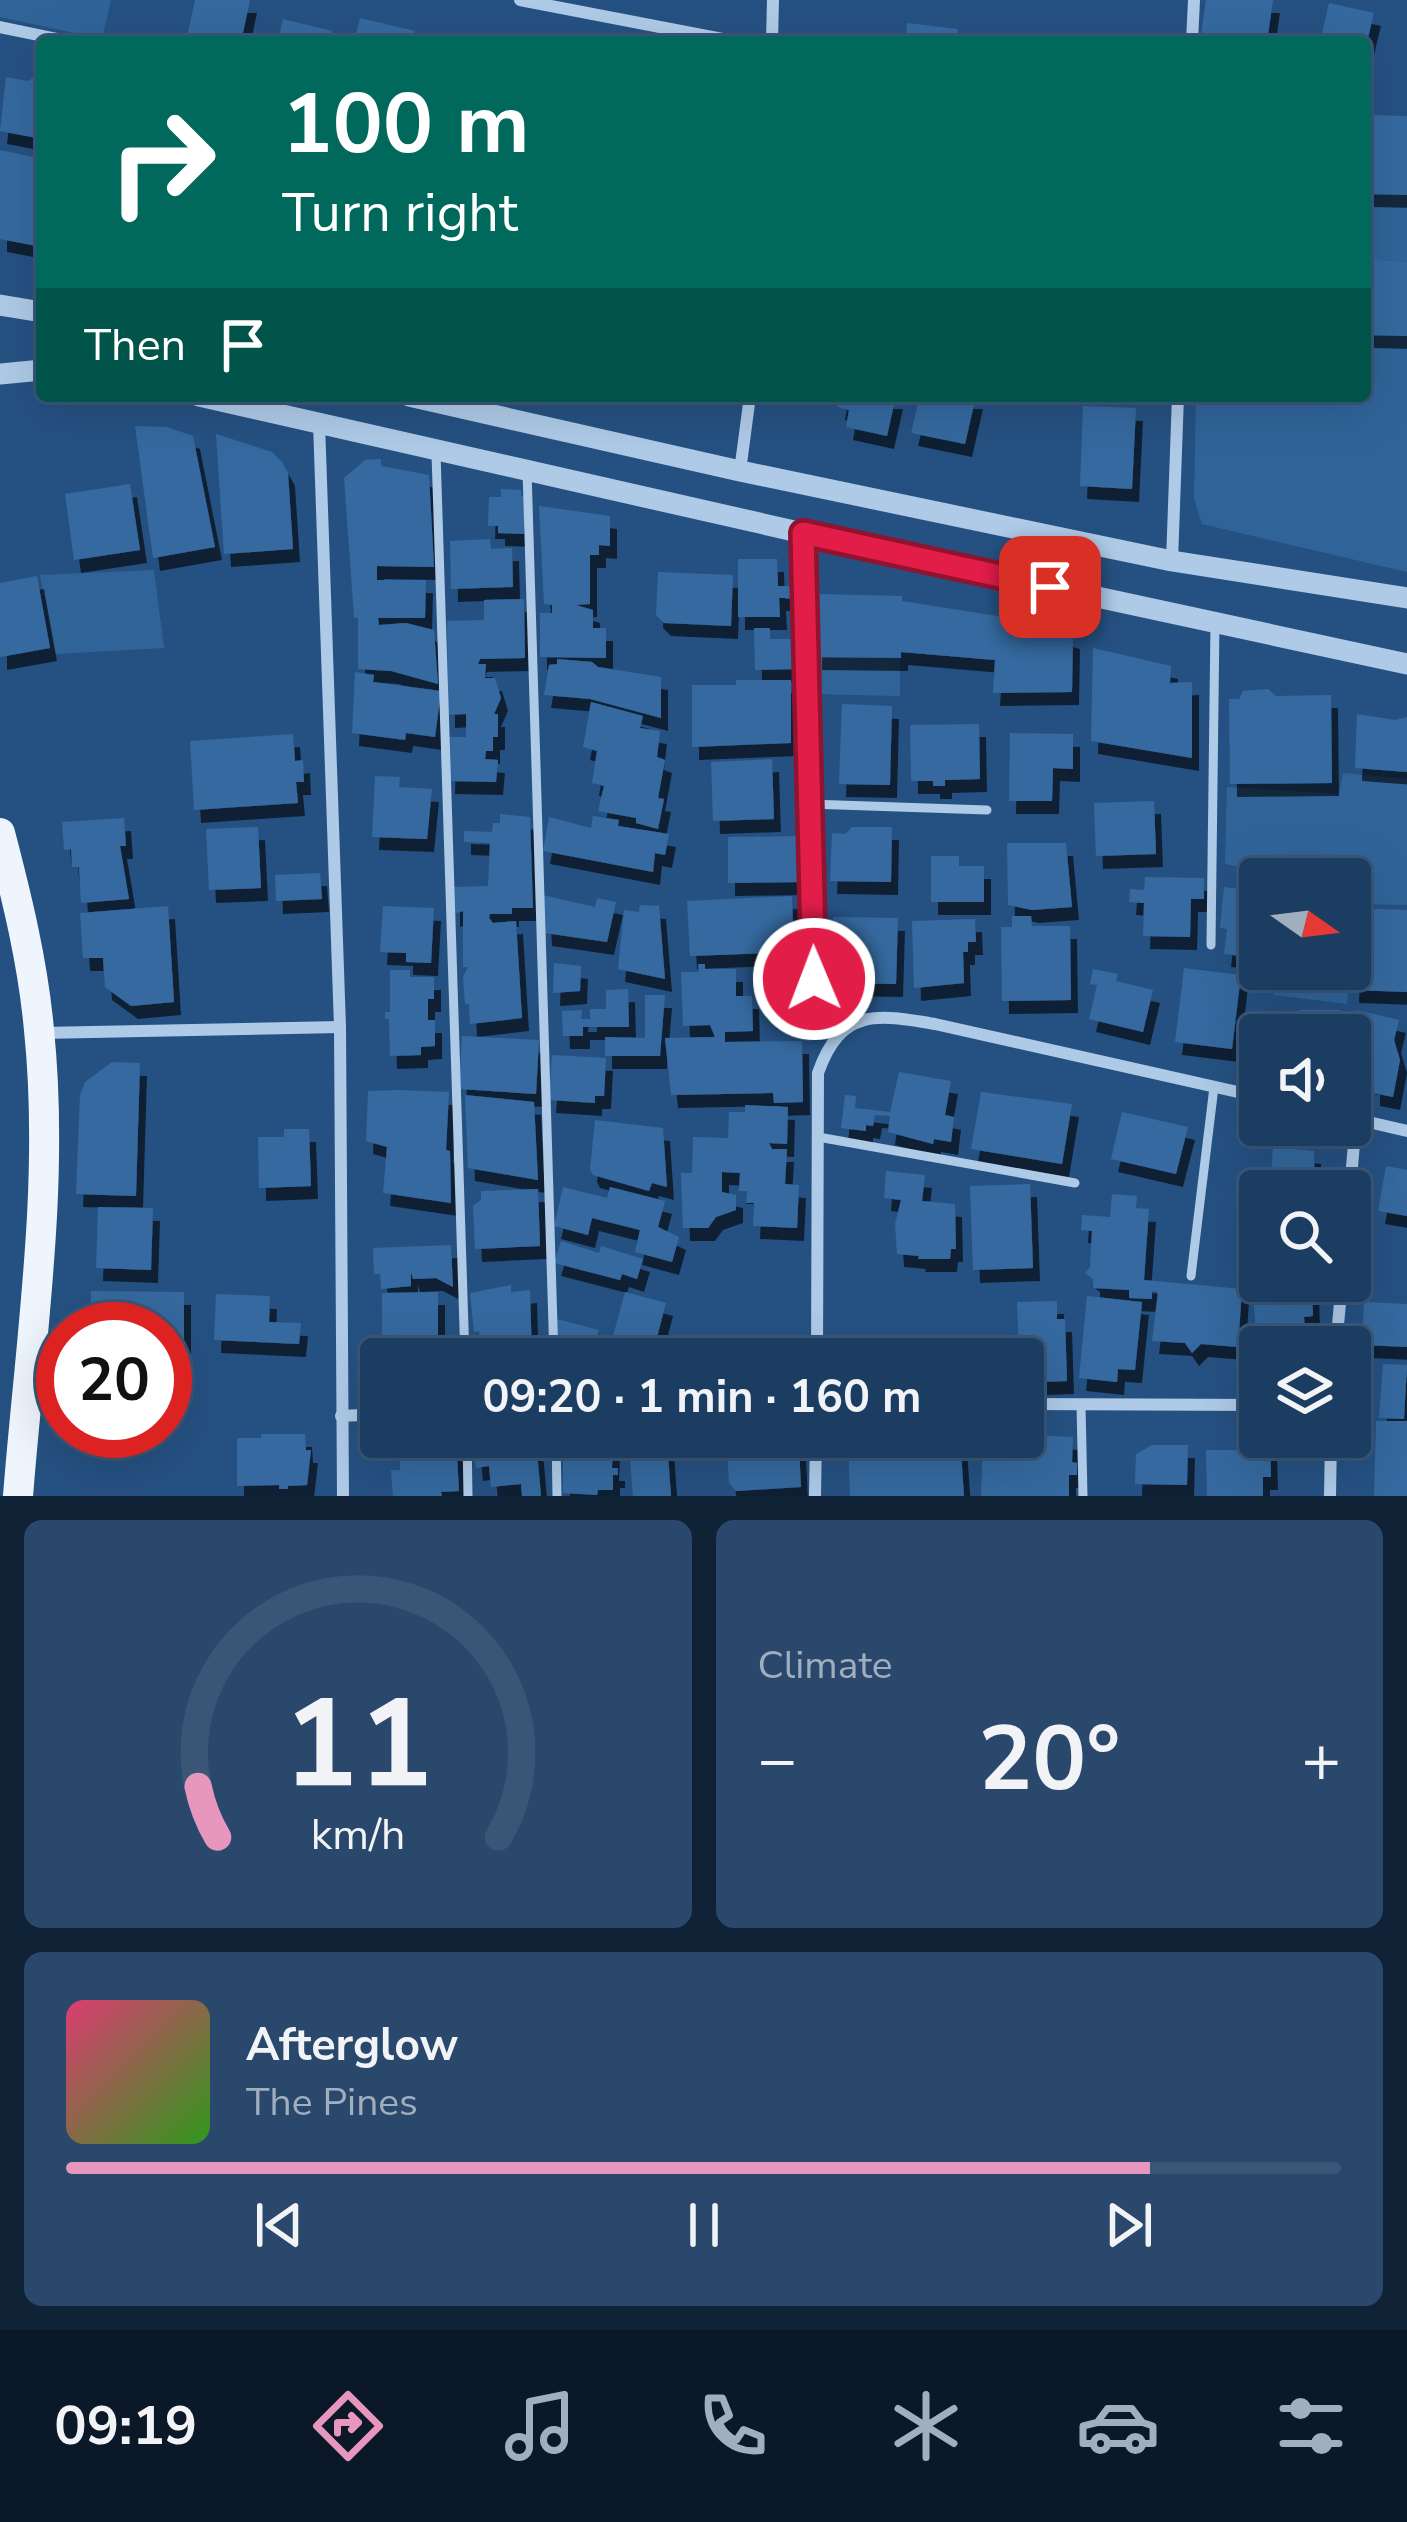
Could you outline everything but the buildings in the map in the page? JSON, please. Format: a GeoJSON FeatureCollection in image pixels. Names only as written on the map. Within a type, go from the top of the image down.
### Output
{"type":"FeatureCollection","features":[{"type":"Feature","properties":{"kind":"main road"},"geometry":{"type":"LineString","coordinates":[[0,833],[26,938],[40,1033],[42,1198],[18,1496]]}},
{"type":"Feature","properties":{"kind":"street"},"geometry":{"type":"LineString","coordinates":[[520,0],[707,36]]}},
{"type":"Feature","properties":{"kind":"street"},"geometry":{"type":"LineString","coordinates":[[772,36],[773,0]]}},
{"type":"Feature","properties":{"kind":"street"},"geometry":{"type":"LineString","coordinates":[[1192,36],[1193,0]]}},
{"type":"Feature","properties":{"kind":"street"},"geometry":{"type":"LineString","coordinates":[[0,26],[45,36]]}},
{"type":"Feature","properties":{"kind":"street"},"geometry":{"type":"LineString","coordinates":[[0,305],[36,311]]}},
{"type":"Feature","properties":{"kind":"street"},"geometry":{"type":"LineString","coordinates":[[0,374],[36,371]]}},
{"type":"Feature","properties":{"kind":"street"},"geometry":{"type":"LineString","coordinates":[[228,402],[1407,664]]}},
{"type":"Feature","properties":{"kind":"street"},"geometry":{"type":"LineString","coordinates":[[435,402],[1172,561],[1407,598]]}},
{"type":"Feature","properties":{"kind":"street"},"geometry":{"type":"LineString","coordinates":[[740,471],[749,402]]}},
{"type":"Feature","properties":{"kind":"street"},"geometry":{"type":"LineString","coordinates":[[1172,561],[1178,402]]}},
{"type":"Feature","properties":{"kind":"street"},"geometry":{"type":"LineString","coordinates":[[320,422],[340,1027],[343,1496]]}},
{"type":"Feature","properties":{"kind":"street"},"geometry":{"type":"LineString","coordinates":[[817,1338],[818,1073],[827,1048],[845,1028],[864,1018],[894,1017],[1239,1092]]}},
{"type":"Feature","properties":{"kind":"street"},"geometry":{"type":"LineString","coordinates":[[40,1033],[340,1027]]}},
{"type":"Feature","properties":{"kind":"street"},"geometry":{"type":"LineString","coordinates":[[1371,1123],[1407,1131]]}},
{"type":"Feature","properties":{"kind":"street"},"geometry":{"type":"LineString","coordinates":[[1044,1404],[1239,1406]]}},
{"type":"Feature","properties":{"kind":"street"},"geometry":{"type":"LineString","coordinates":[[341,1416],[360,1415]]}},
{"type":"Feature","properties":{"kind":"street"},"geometry":{"type":"LineString","coordinates":[[815,1496],[816,1458]]}},
{"type":"Feature","properties":{"kind":"street"},"geometry":{"type":"LineString","coordinates":[[1330,1496],[1331,1458]]}},
{"type":"Feature","properties":{"kind":"lane"},"geometry":{"type":"LineString","coordinates":[[436,449],[464,1338]]}},
{"type":"Feature","properties":{"kind":"lane"},"geometry":{"type":"LineString","coordinates":[[526,470],[553,1338]]}},
{"type":"Feature","properties":{"kind":"lane"},"geometry":{"type":"LineString","coordinates":[[803,533],[814,1023],[845,1028]]}},
{"type":"Feature","properties":{"kind":"lane"},"geometry":{"type":"LineString","coordinates":[[1211,945],[1214,622]]}},
{"type":"Feature","properties":{"kind":"lane"},"geometry":{"type":"LineString","coordinates":[[809,804],[987,810]]}},
{"type":"Feature","properties":{"kind":"lane"},"geometry":{"type":"LineString","coordinates":[[1191,1276],[1214,1087]]}},
{"type":"Feature","properties":{"kind":"lane"},"geometry":{"type":"LineString","coordinates":[[818,1137],[1075,1183]]}},
{"type":"Feature","properties":{"kind":"lane"},"geometry":{"type":"LineString","coordinates":[[1081,1405],[1083,1496]]}},
{"type":"Feature","properties":{"kind":"lane"},"geometry":{"type":"LineString","coordinates":[[467,1458],[468,1496]]}},
{"type":"Feature","properties":{"kind":"lane"},"geometry":{"type":"LineString","coordinates":[[556,1458],[557,1496]]}},
{"type":"Feature","properties":{"kind":"shaded area"},"geometry":{"type":"Polygon","coordinates":[[[0,0],[111,0],[103,36],[0,17],[0,0]]]}},
{"type":"Feature","properties":{"kind":"shaded area"},"geometry":{"type":"Polygon","coordinates":[[[1371,194],[1407,195],[1407,262],[1371,259],[1371,194]]]}},
{"type":"Feature","properties":{"kind":"shaded area"},"geometry":{"type":"Polygon","coordinates":[[[1371,335],[1407,336],[1407,572],[1202,524],[1194,499],[1196,402],[1371,402],[1371,335]]]}},
{"type":"Feature","properties":{"kind":"shaded area"},"geometry":{"type":"Polygon","coordinates":[[[154,570],[164,648],[55,654],[40,575],[154,570]]]}},
{"type":"Feature","properties":{"kind":"shaded area"},"geometry":{"type":"Polygon","coordinates":[[[810,657],[900,658],[900,696],[810,694],[810,657]]]}},
{"type":"Feature","properties":{"kind":"shaded area"},"geometry":{"type":"Polygon","coordinates":[[[1343,773],[1407,779],[1407,905],[1371,904],[1371,858],[1239,858],[1239,867],[1225,864],[1227,787],[1339,794],[1343,773]]]}},
{"type":"Feature","properties":{"kind":"shaded area"},"geometry":{"type":"Polygon","coordinates":[[[1274,990],[1348,990],[1347,1004],[1274,995],[1274,990]]]}},
{"type":"Feature","properties":{"kind":"route"},"geometry":{"type":"LineString","coordinates":[[814,979],[803,533],[1050,587]]}}]}
